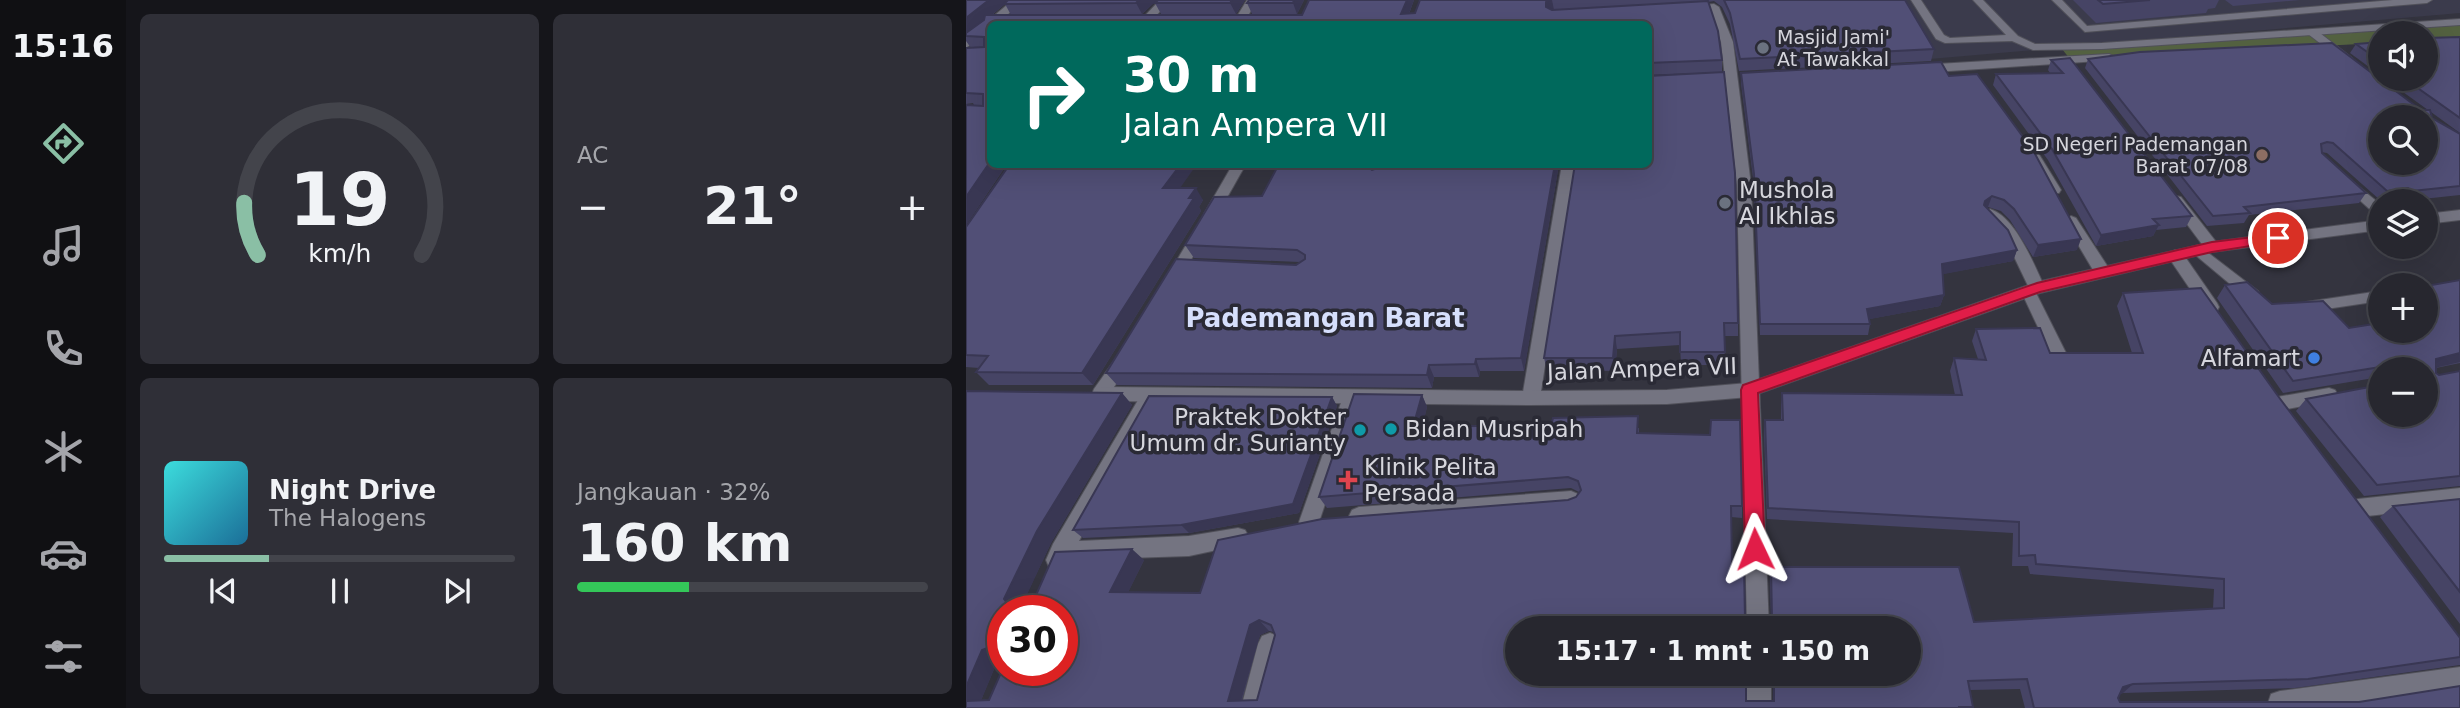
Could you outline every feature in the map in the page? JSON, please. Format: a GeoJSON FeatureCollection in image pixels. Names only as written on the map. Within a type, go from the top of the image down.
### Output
{"type":"FeatureCollection","features":[{"type":"Feature","properties":{"kind":"street"},"geometry":{"type":"LineString","coordinates":[[992,21],[1019,0]]}},
{"type":"Feature","properties":{"kind":"street"},"geometry":{"type":"LineString","coordinates":[[1142,21],[1166,0]]}},
{"type":"Feature","properties":{"kind":"street"},"geometry":{"type":"LineString","coordinates":[[1252,0],[1240,21],[1253,21]]}},
{"type":"Feature","properties":{"kind":"street"},"geometry":{"type":"LineString","coordinates":[[1672,11],[1712,4],[1723,27],[1732,77],[1744,185],[1758,616]]}},
{"type":"Feature","properties":{"kind":"street"},"geometry":{"type":"LineString","coordinates":[[992,21],[1017,21]]}},
{"type":"Feature","properties":{"kind":"street"},"geometry":{"type":"LineString","coordinates":[[966,45],[987,26]]}},
{"type":"Feature","properties":{"kind":"street"},"geometry":{"type":"LineString","coordinates":[[2314,33],[2361,70]]}},
{"type":"Feature","properties":{"kind":"street"},"geometry":{"type":"LineString","coordinates":[[2304,47],[2328,43]]}},
{"type":"Feature","properties":{"kind":"street"},"geometry":{"type":"LineString","coordinates":[[1903,69],[2148,56]]}},
{"type":"Feature","properties":{"kind":"street"},"geometry":{"type":"LineString","coordinates":[[2068,61],[2081,79]]}},
{"type":"Feature","properties":{"kind":"street"},"geometry":{"type":"LineString","coordinates":[[1970,66],[1980,80]]}},
{"type":"Feature","properties":{"kind":"street"},"geometry":{"type":"LineString","coordinates":[[2017,131],[2039,162],[2102,271]]}},
{"type":"Feature","properties":{"kind":"street"},"geometry":{"type":"LineString","coordinates":[[1531,398],[1568,168]]}},
{"type":"Feature","properties":{"kind":"street"},"geometry":{"type":"LineString","coordinates":[[2167,188],[2205,249]]}},
{"type":"Feature","properties":{"kind":"street"},"geometry":{"type":"LineString","coordinates":[[1990,214],[2003,224],[2012,238],[2033,289]]}},
{"type":"Feature","properties":{"kind":"street"},"geometry":{"type":"LineString","coordinates":[[2438,218],[2460,215]]}},
{"type":"Feature","properties":{"kind":"street","name":"Jalan Ampera VII"},"geometry":{"type":"LineString","coordinates":[[1094,394],[1531,398],[1667,397],[1749,390],[2033,289],[2205,249],[2368,227]]}},
{"type":"Feature","properties":{"kind":"street"},"geometry":{"type":"LineString","coordinates":[[2175,255],[2222,324]]}},
{"type":"Feature","properties":{"kind":"street"},"geometry":{"type":"LineString","coordinates":[[2293,425],[2273,398],[2342,393]]}},
{"type":"Feature","properties":{"kind":"street"},"geometry":{"type":"LineString","coordinates":[[1050,572],[1150,395]]}},
{"type":"Feature","properties":{"kind":"street"},"geometry":{"type":"LineString","coordinates":[[1327,520],[1352,397]]}},
{"type":"Feature","properties":{"kind":"street"},"geometry":{"type":"LineString","coordinates":[[2374,529],[2354,503],[2460,497]]}},
{"type":"Feature","properties":{"kind":"street"},"geometry":{"type":"LineString","coordinates":[[1283,527],[1327,520],[1571,500]]}},
{"type":"Feature","properties":{"kind":"street"},"geometry":{"type":"LineString","coordinates":[[1061,551],[1189,546],[1257,533]]}},
{"type":"Feature","properties":{"kind":"street"},"geometry":{"type":"LineString","coordinates":[[1253,708],[1270,644]]}},
{"type":"Feature","properties":{"kind":"street"},"geometry":{"type":"LineString","coordinates":[[2255,704],[2295,703],[2460,679]]}},
{"type":"Feature","properties":{"kind":"street"},"geometry":{"type":"LineString","coordinates":[[1759,686],[1759,708]]}},
{"type":"Feature","properties":{"kind":"lane"},"geometry":{"type":"LineString","coordinates":[[1916,0],[1940,37],[1949,41],[2014,38]]}},
{"type":"Feature","properties":{"kind":"lane"},"geometry":{"type":"LineString","coordinates":[[1978,0],[2014,38],[2033,47],[2061,48],[2460,22]]}},
{"type":"Feature","properties":{"kind":"lane"},"geometry":{"type":"LineString","coordinates":[[2057,0],[2085,29],[2427,0]]}},
{"type":"Feature","properties":{"kind":"lane"},"geometry":{"type":"LineString","coordinates":[[2225,8],[2235,16]]}},
{"type":"Feature","properties":{"kind":"lane"},"geometry":{"type":"LineString","coordinates":[[1167,287],[1188,265],[1238,168]]}},
{"type":"Feature","properties":{"kind":"lane"},"geometry":{"type":"LineString","coordinates":[[2341,176],[2368,200]]}},
{"type":"Feature","properties":{"kind":"lane"},"geometry":{"type":"LineString","coordinates":[[2205,249],[2269,307]]}},
{"type":"Feature","properties":{"kind":"lane"},"geometry":{"type":"LineString","coordinates":[[2033,289],[2060,356]]}},
{"type":"Feature","properties":{"kind":"lane"},"geometry":{"type":"LineString","coordinates":[[2288,309],[2368,298]]}},
{"type":"Feature","properties":{"kind":"lane"},"geometry":{"type":"LineString","coordinates":[[1094,394],[1132,345]]}},
{"type":"Feature","properties":{"kind":"shaded area"},"geometry":{"type":"Polygon","coordinates":[[[1804,0],[2460,0],[2460,13],[1837,67],[1804,0]]]}},
{"type":"Feature","properties":{"kind":"green space"},"geometry":{"type":"Polygon","coordinates":[[[2460,19],[2460,39],[2438,40],[2438,21],[2433,21],[2460,19]]]}},
{"type":"Feature","properties":{"kind":"green space"},"geometry":{"type":"Polygon","coordinates":[[[2368,26],[2368,44],[2070,59],[2062,49],[2368,26]]]}},
{"type":"Feature","properties":{"kind":"building"},"geometry":{"type":"Polygon","coordinates":[[[966,0],[989,0],[966,18],[966,0]]]}},
{"type":"Feature","properties":{"kind":"building"},"geometry":{"type":"Polygon","coordinates":[[[1008,0],[1139,0],[1136,3],[1004,4],[1008,0]]]}},
{"type":"Feature","properties":{"kind":"building"},"geometry":{"type":"Polygon","coordinates":[[[1158,0],[1232,0],[1230,3],[1155,3],[1158,0]]]}},
{"type":"Feature","properties":{"kind":"building"},"geometry":{"type":"Polygon","coordinates":[[[1249,0],[1294,0],[1293,3],[1247,3],[1249,0]]]}},
{"type":"Feature","properties":{"kind":"building"},"geometry":{"type":"Polygon","coordinates":[[[1309,0],[1407,0],[1401,14],[1415,13],[1420,0],[1550,0],[1546,2],[1546,7],[1552,10],[1708,1],[1718,31],[1722,60],[1652,63],[1652,21],[987,21],[987,166],[966,197],[966,105],[983,106],[983,94],[966,93],[966,48],[984,47],[984,37],[966,36],[966,33],[984,20],[985,15],[1302,15],[1309,0]]]}},
{"type":"Feature","properties":{"kind":"building"},"geometry":{"type":"Polygon","coordinates":[[[1724,0],[1905,0],[1934,49],[1740,59],[1730,13],[1724,0]]]}},
{"type":"Feature","properties":{"kind":"building"},"geometry":{"type":"Polygon","coordinates":[[[2098,0],[2150,0],[2103,4],[2098,0]]]}},
{"type":"Feature","properties":{"kind":"building"},"geometry":{"type":"Polygon","coordinates":[[[2460,37],[2460,118],[2422,91],[2438,91],[2438,38],[2460,37]]]}},
{"type":"Feature","properties":{"kind":"building"},"geometry":{"type":"Polygon","coordinates":[[[2332,43],[2368,70],[2368,91],[2396,91],[2414,105],[2368,105],[2368,174],[2333,143],[2321,144],[2322,153],[2366,193],[2244,207],[2250,213],[2213,216],[2088,59],[2140,52],[2332,43]]]}},
{"type":"Feature","properties":{"kind":"building"},"geometry":{"type":"Polygon","coordinates":[[[2368,43],[2368,52],[2356,44],[2368,43]]]}},
{"type":"Feature","properties":{"kind":"building"},"geometry":{"type":"Polygon","coordinates":[[[2070,58],[2192,216],[2153,219],[2159,225],[2101,235],[2052,149],[1996,74],[2063,73],[2051,60],[2070,58]]]}},
{"type":"Feature","properties":{"kind":"building"},"geometry":{"type":"Polygon","coordinates":[[[1941,62],[1949,76],[1977,74],[2034,152],[2081,239],[2038,245],[2014,209],[2004,200],[1992,196],[1984,205],[2008,230],[2017,250],[1942,264],[1944,295],[1867,309],[1870,324],[1760,324],[1754,174],[1741,73],[1941,62]]]}},
{"type":"Feature","properties":{"kind":"building"},"geometry":{"type":"Polygon","coordinates":[[[1724,72],[1735,173],[1738,323],[1724,323],[1725,352],[1680,352],[1680,332],[1615,336],[1613,358],[1544,358],[1574,168],[1652,168],[1652,76],[1724,72]]]}},
{"type":"Feature","properties":{"kind":"building"},"geometry":{"type":"Polygon","coordinates":[[[2438,121],[2460,134],[2460,186],[2385,189],[2369,175],[2438,175],[2438,121]]]}},
{"type":"Feature","properties":{"kind":"building"},"geometry":{"type":"Polygon","coordinates":[[[1007,168],[1178,168],[1163,188],[1196,188],[1189,198],[1194,198],[1082,373],[976,372],[988,356],[966,355],[966,227],[1007,168]]]}},
{"type":"Feature","properties":{"kind":"building"},"geometry":{"type":"Polygon","coordinates":[[[1277,168],[1554,168],[1521,358],[1476,359],[1475,364],[1429,365],[1427,375],[1106,373],[1176,259],[1296,265],[1305,259],[1305,255],[1297,250],[1185,245],[1214,197],[1262,196],[1277,168]]]}},
{"type":"Feature","properties":{"kind":"building"},"geometry":{"type":"Polygon","coordinates":[[[2460,280],[2460,353],[2438,358],[2368,357],[2368,369],[2293,381],[2225,285],[2247,282],[2272,304],[2323,301],[2349,328],[2368,325],[2368,343],[2438,343],[2438,284],[2460,280]]]}},
{"type":"Feature","properties":{"kind":"building"},"geometry":{"type":"Polygon","coordinates":[[[2201,288],[2278,396],[2460,638],[2460,657],[2308,679],[2133,684],[2123,687],[2118,698],[2120,702],[2359,702],[2460,686],[2460,708],[2034,708],[2027,679],[1968,681],[1973,707],[1959,708],[966,708],[966,701],[989,700],[995,686],[1078,686],[1078,595],[1036,595],[1055,552],[1132,549],[1110,592],[1200,593],[1218,540],[1322,519],[1568,500],[1576,497],[1581,490],[1578,481],[1568,477],[1319,497],[1354,394],[1422,395],[1413,427],[1539,425],[1540,422],[1552,422],[1553,418],[1638,416],[1637,433],[1710,435],[1711,420],[1740,420],[1742,506],[1731,506],[1732,567],[1744,567],[1745,616],[1505,616],[1505,686],[1746,686],[1746,701],[1774,701],[1774,686],[1921,686],[1921,616],[1772,616],[1771,567],[1959,567],[1974,622],[2224,608],[2224,579],[2036,564],[2035,555],[2019,556],[2019,522],[1768,508],[1765,420],[1783,420],[1782,393],[1962,395],[1954,358],[1986,360],[1976,329],[2040,328],[2050,353],[2143,353],[2123,293],[2201,288]],[[1259,620],[1250,625],[1228,701],[1257,700],[1275,635],[1271,625],[1259,620]]]}},
{"type":"Feature","properties":{"kind":"building"},"geometry":{"type":"Polygon","coordinates":[[[2460,371],[2460,476],[2377,485],[2306,399],[2368,387],[2368,427],[2438,427],[2438,374],[2460,371]]]}},
{"type":"Feature","properties":{"kind":"building"},"geometry":{"type":"Polygon","coordinates":[[[966,391],[1122,393],[1037,531],[1006,595],[987,595],[987,648],[982,650],[966,687],[966,391]]]}},
{"type":"Feature","properties":{"kind":"building"},"geometry":{"type":"Polygon","coordinates":[[[1149,396],[1332,397],[1293,504],[1181,525],[1073,530],[1149,396]]]}},
{"type":"Feature","properties":{"kind":"building"},"geometry":{"type":"Polygon","coordinates":[[[2460,499],[2460,592],[2393,506],[2460,499]]]}},
{"type":"Feature","properties":{"kind":"place","name":"Masjid Jami' At Tawakkal"},"geometry":{"type":"Point","coordinates":[1763,48]}},
{"type":"Feature","properties":{"kind":"place","name":"SD Negeri Pademangan Barat 07/08"},"geometry":{"type":"Point","coordinates":[2262,155]}},
{"type":"Feature","properties":{"kind":"place","name":"Mushola Al Ikhlas"},"geometry":{"type":"Point","coordinates":[1725,203]}},
{"type":"Feature","properties":{"kind":"place","name":"Alfamart"},"geometry":{"type":"Point","coordinates":[2314,358]}},
{"type":"Feature","properties":{"kind":"place","name":"Bidan Musripah"},"geometry":{"type":"Point","coordinates":[1391,429]}},
{"type":"Feature","properties":{"kind":"place","name":"Praktek Dokter Umum dr. Surianty"},"geometry":{"type":"Point","coordinates":[1360,430]}},
{"type":"Feature","properties":{"kind":"place","name":"Klinik Pelita Persada"},"geometry":{"type":"Point","coordinates":[1348,480]}},
{"type":"Feature","properties":{"kind":"district","name":"Pademangan Barat"},"geometry":{"type":"Point","coordinates":[1325,318]}},
{"type":"Feature","properties":{"kind":"route"},"geometry":{"type":"LineString","coordinates":[[1755,549],[1749,390],[2037,288],[2212,247],[2278,238]]}}]}
